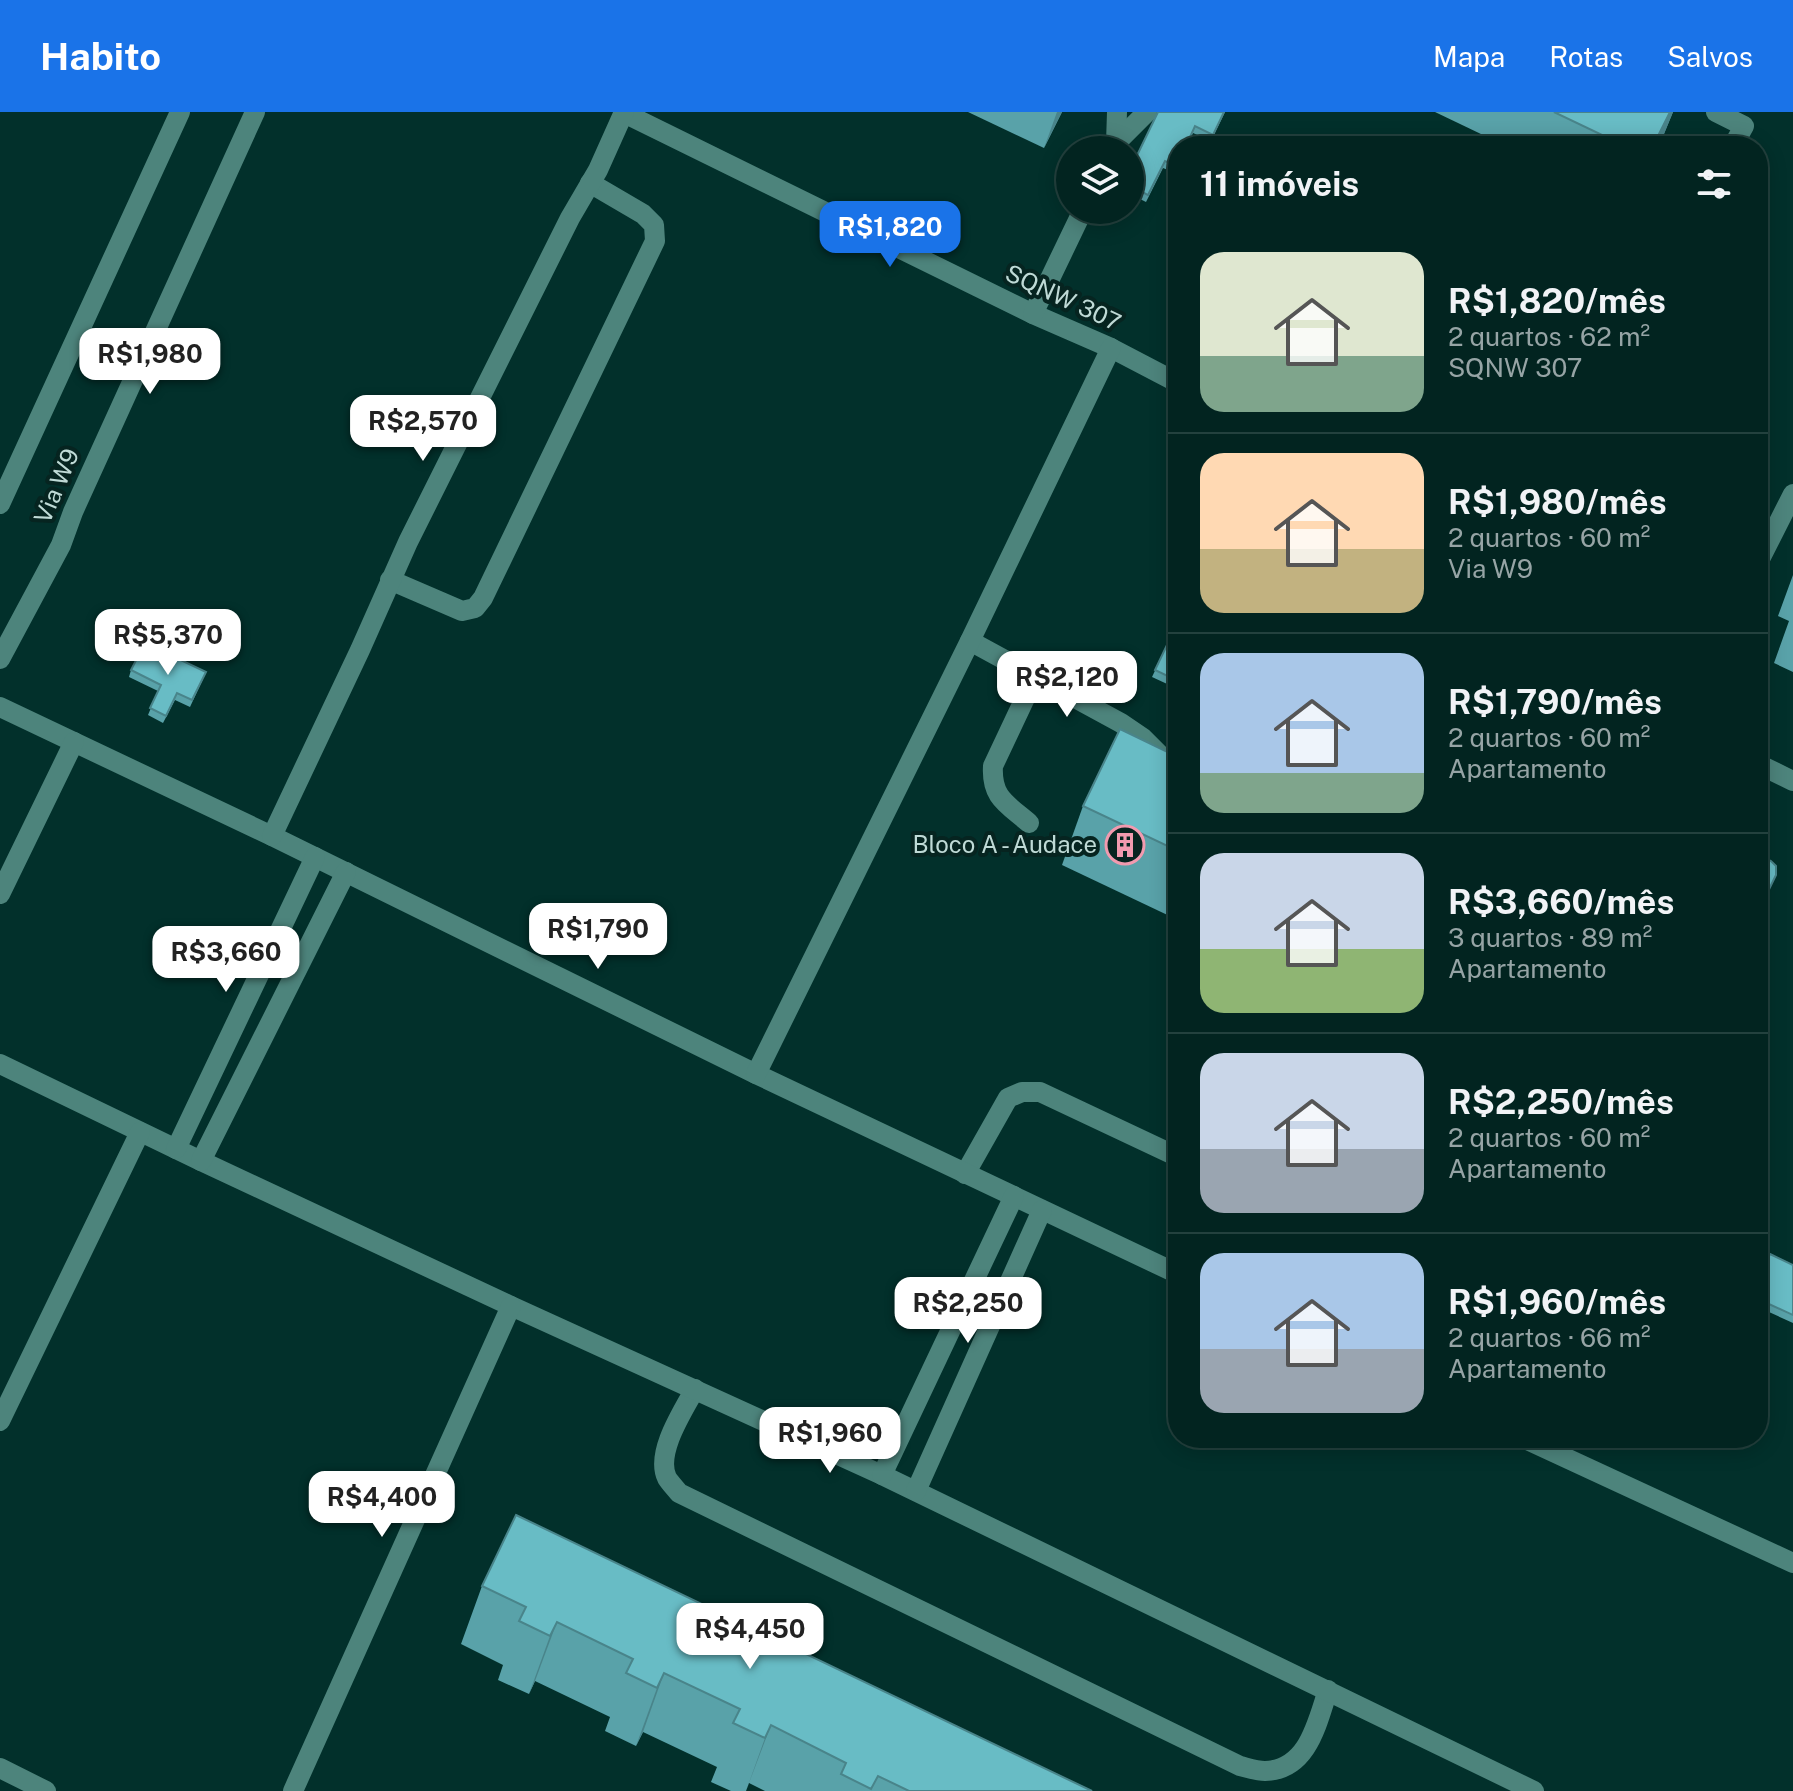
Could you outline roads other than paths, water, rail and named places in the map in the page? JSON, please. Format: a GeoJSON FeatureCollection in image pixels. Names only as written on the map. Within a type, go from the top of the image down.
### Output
{"type":"FeatureCollection","features":[{"type":"Feature","properties":{"kind":"street","name":"Via W9"},"geometry":{"type":"LineString","coordinates":[[0,504],[180,112]]}},
{"type":"Feature","properties":{"kind":"street","name":"Via W9"},"geometry":{"type":"LineString","coordinates":[[0,659],[61,545],[73,512],[255,112]]}},
{"type":"Feature","properties":{"kind":"street"},"geometry":{"type":"LineString","coordinates":[[1115,136],[1117,112]]}},
{"type":"Feature","properties":{"kind":"street"},"geometry":{"type":"LineString","coordinates":[[1124,136],[1147,112]]}},
{"type":"Feature","properties":{"kind":"street"},"geometry":{"type":"LineString","coordinates":[[1716,112],[1744,126],[1738,136]]}},
{"type":"Feature","properties":{"kind":"street"},"geometry":{"type":"LineString","coordinates":[[272,836],[350,673],[390,580],[624,113]]}},
{"type":"Feature","properties":{"kind":"street","name":"SQNW 307"},"geometry":{"type":"LineString","coordinates":[[624,113],[1168,378]]}},
{"type":"Feature","properties":{"kind":"street"},"geometry":{"type":"LineString","coordinates":[[390,580],[462,611],[475,608],[483,598],[655,241],[654,225],[643,214],[590,183]]}},
{"type":"Feature","properties":{"kind":"street"},"geometry":{"type":"LineString","coordinates":[[1033,314],[1076,224]]}},
{"type":"Feature","properties":{"kind":"street"},"geometry":{"type":"LineString","coordinates":[[756,1074],[1111,348]]}},
{"type":"Feature","properties":{"kind":"street"},"geometry":{"type":"LineString","coordinates":[[1768,543],[1793,494]]}},
{"type":"Feature","properties":{"kind":"street"},"geometry":{"type":"LineString","coordinates":[[970,641],[1121,723],[1143,738],[1168,763]]}},
{"type":"Feature","properties":{"kind":"street"},"geometry":{"type":"LineString","coordinates":[[1029,823],[997,795],[992,782],[993,766],[1035,677]]}},
{"type":"Feature","properties":{"kind":"street"},"geometry":{"type":"LineString","coordinates":[[0,707],[272,836],[756,1074],[1168,1269]]}},
{"type":"Feature","properties":{"kind":"street"},"geometry":{"type":"LineString","coordinates":[[0,894],[74,742]]}},
{"type":"Feature","properties":{"kind":"street"},"geometry":{"type":"LineString","coordinates":[[1768,769],[1793,781]]}},
{"type":"Feature","properties":{"kind":"street"},"geometry":{"type":"LineString","coordinates":[[176,1149],[315,857]]}},
{"type":"Feature","properties":{"kind":"street"},"geometry":{"type":"LineString","coordinates":[[201,1161],[346,872]]}},
{"type":"Feature","properties":{"kind":"street"},"geometry":{"type":"LineString","coordinates":[[0,1064],[511,1306],[916,1491],[1534,1791]]}},
{"type":"Feature","properties":{"kind":"street"},"geometry":{"type":"LineString","coordinates":[[965,1174],[1008,1098],[1022,1092],[1040,1092],[1168,1152]]}},
{"type":"Feature","properties":{"kind":"street"},"geometry":{"type":"LineString","coordinates":[[0,1421],[140,1132]]}},
{"type":"Feature","properties":{"kind":"street"},"geometry":{"type":"LineString","coordinates":[[882,1475],[1014,1196]]}},
{"type":"Feature","properties":{"kind":"street"},"geometry":{"type":"LineString","coordinates":[[916,1491],[1042,1210]]}},
{"type":"Feature","properties":{"kind":"street"},"geometry":{"type":"LineString","coordinates":[[293,1791],[511,1306]]}},
{"type":"Feature","properties":{"kind":"street"},"geometry":{"type":"LineString","coordinates":[[695,1389],[667,1446],[664,1463],[667,1477],[679,1493],[1240,1766],[1263,1771],[1282,1769],[1299,1757],[1311,1740],[1328,1690]]}},
{"type":"Feature","properties":{"kind":"street"},"geometry":{"type":"LineString","coordinates":[[1545,1448],[1793,1563]]}},
{"type":"Feature","properties":{"kind":"street"},"geometry":{"type":"LineString","coordinates":[[0,1768],[46,1791]]}},
{"type":"Feature","properties":{"kind":"place","name":"Bloco A - Audace"},"geometry":{"type":"Point","coordinates":[1125,845]}}]}
